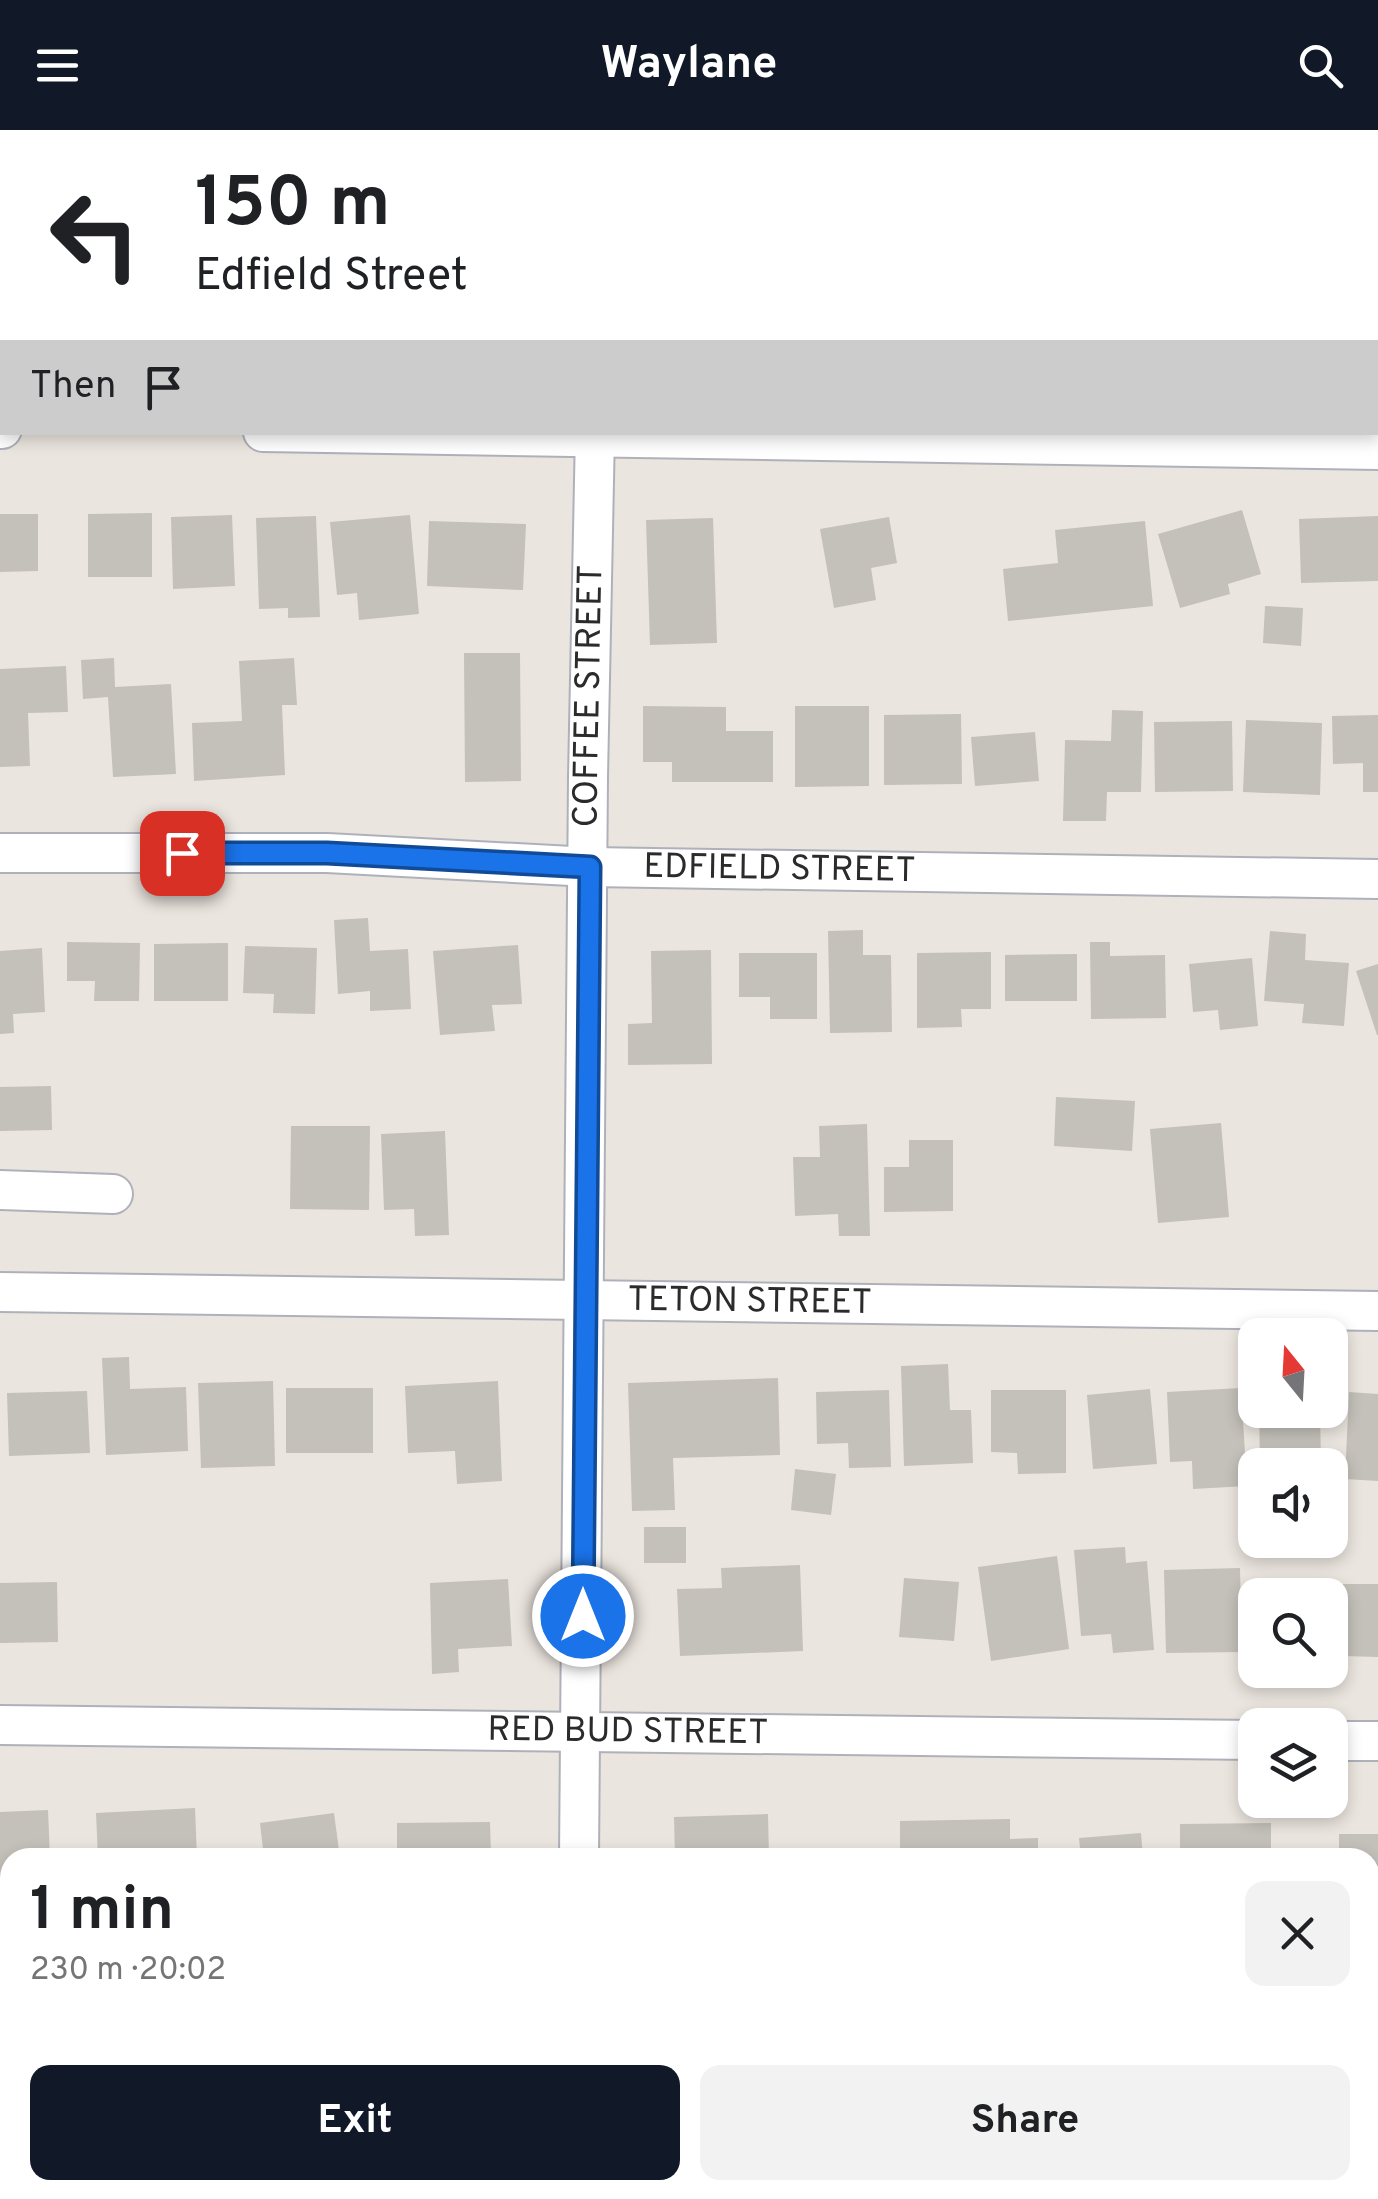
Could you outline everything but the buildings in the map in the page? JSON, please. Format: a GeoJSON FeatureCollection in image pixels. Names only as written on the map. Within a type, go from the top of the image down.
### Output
{"type":"FeatureCollection","features":[{"type":"Feature","properties":{"kind":"street"},"geometry":{"type":"LineString","coordinates":[[596,435],[1378,450]]}},
{"type":"Feature","properties":{"kind":"street","name":"COFFEE STREET"},"geometry":{"type":"LineString","coordinates":[[580,1848],[588,777],[596,435]]}},
{"type":"Feature","properties":{"kind":"street","name":"EDFIELD STREET"},"geometry":{"type":"LineString","coordinates":[[0,853],[327,853],[590,867],[1378,879]]}},
{"type":"Feature","properties":{"kind":"street"},"geometry":{"type":"LineString","coordinates":[[0,1190],[113,1194]]}},
{"type":"Feature","properties":{"kind":"street","name":"TETON STREET"},"geometry":{"type":"LineString","coordinates":[[0,1292],[1378,1310]]}},
{"type":"Feature","properties":{"kind":"street","name":"RED BUD STREET"},"geometry":{"type":"LineString","coordinates":[[0,1725],[582,1735],[1238,1740]]}},
{"type":"Feature","properties":{"kind":"street"},"geometry":{"type":"LineString","coordinates":[[1348,1740],[1378,1741]]}},
{"type":"Feature","properties":{"kind":"route"},"geometry":{"type":"LineString","coordinates":[[182,853],[327,853],[590,867],[583,1616]]}}]}
